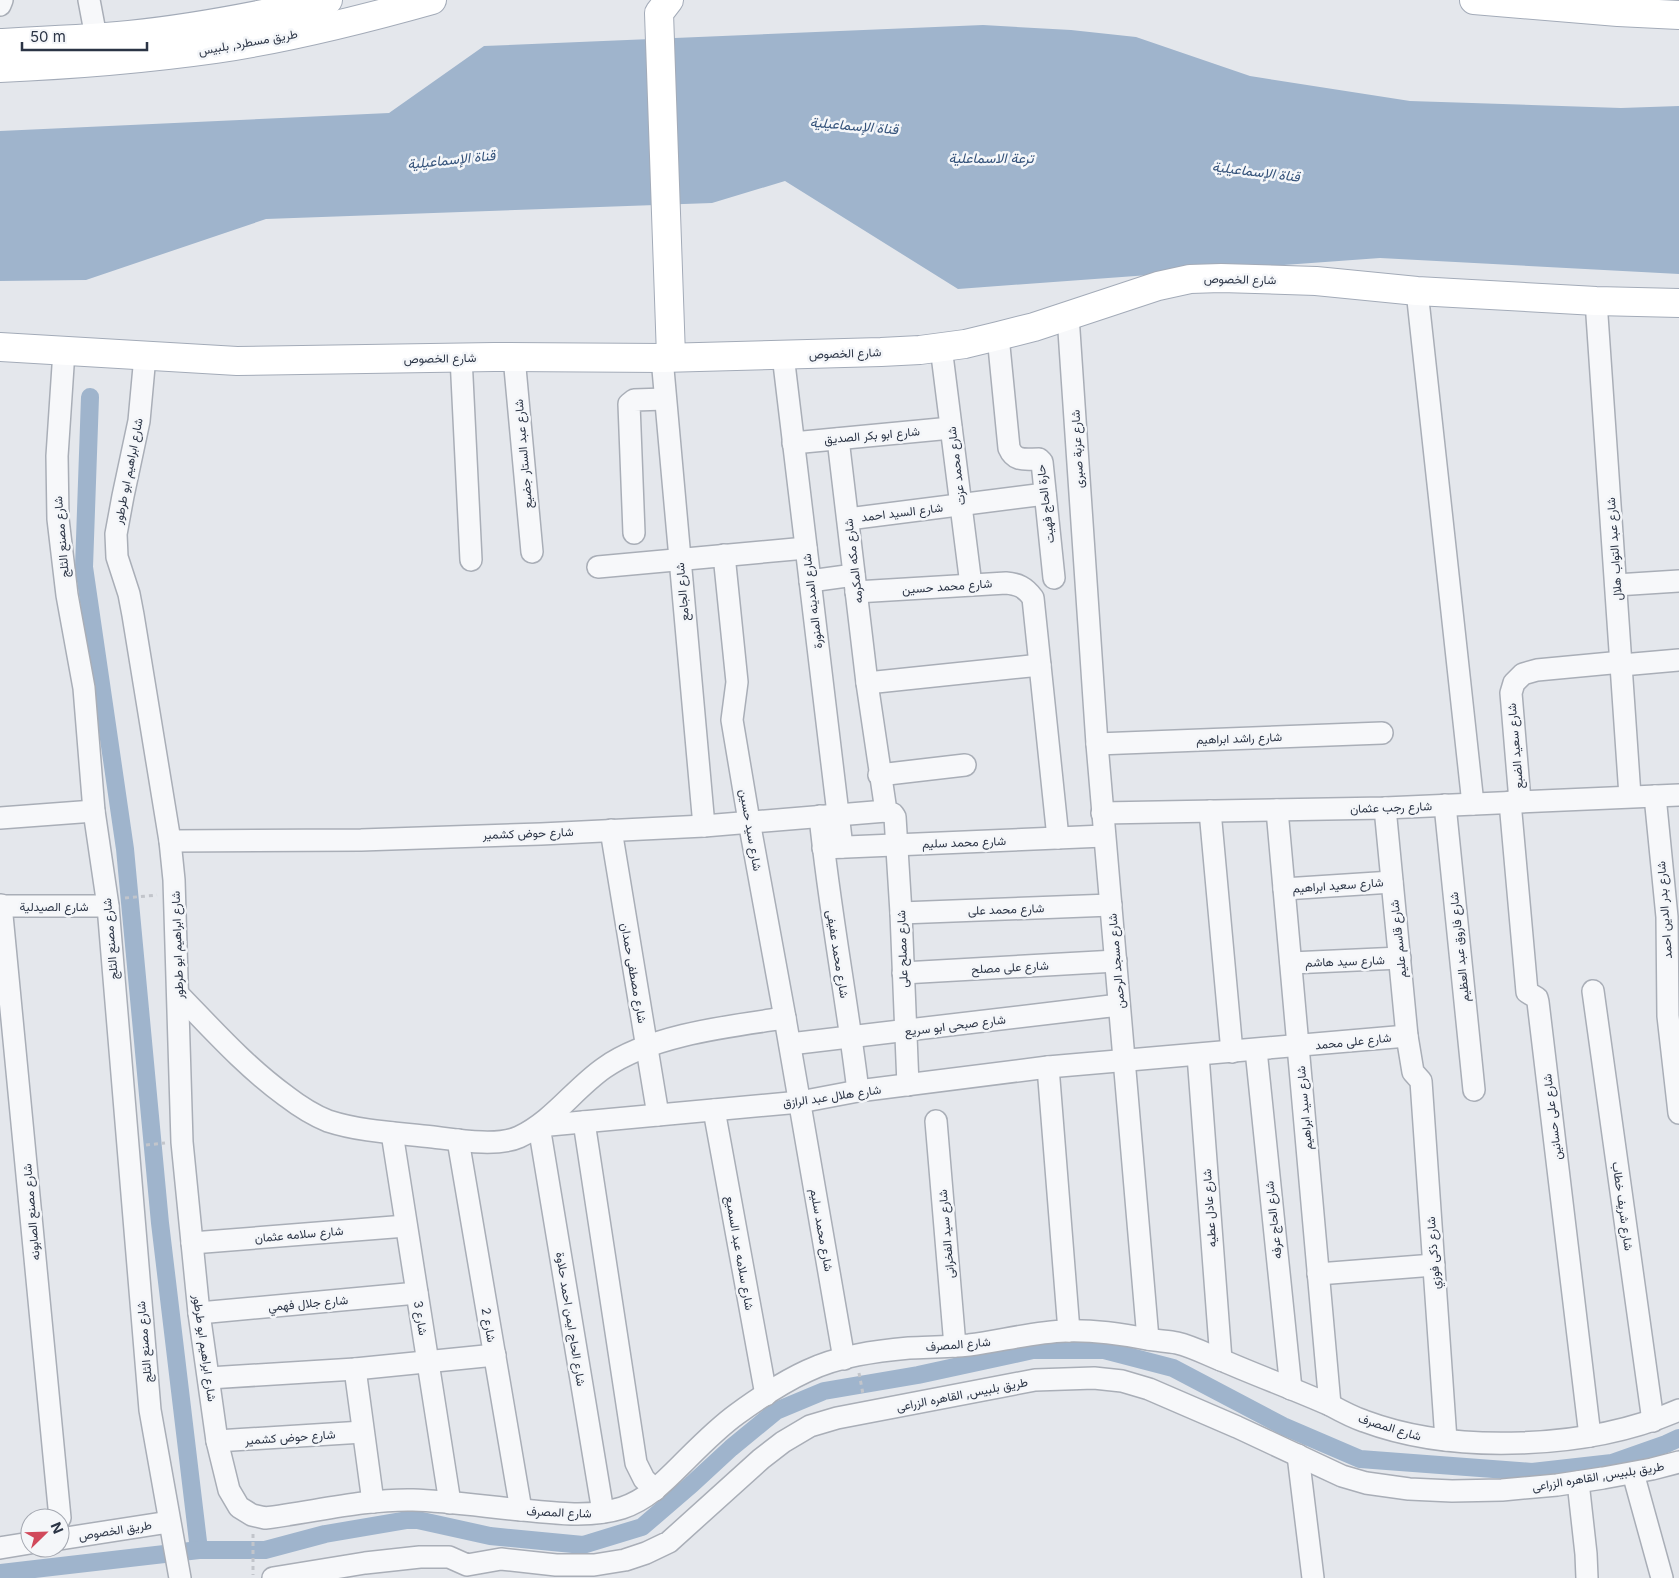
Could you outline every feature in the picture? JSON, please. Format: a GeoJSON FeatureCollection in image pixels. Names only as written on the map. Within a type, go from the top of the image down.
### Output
{"type":"FeatureCollection","features":[{"type":"Feature","properties":{"kind":"main road","name":"طريق مسطرد, بلبيس"},"geometry":{"type":"LineString","coordinates":[[0,43],[130,35],[207,24],[328,0]]}},
{"type":"Feature","properties":{"kind":"main road","name":"طريق مسطرد, بلبيس"},"geometry":{"type":"LineString","coordinates":[[0,68],[136,59],[217,49],[292,35],[432,0]]}},
{"type":"Feature","properties":{"kind":"main road"},"geometry":{"type":"LineString","coordinates":[[1474,0],[1679,15]]}},
{"type":"Feature","properties":{"kind":"main road"},"geometry":{"type":"LineString","coordinates":[[659,8],[671,316],[667,357]]}},
{"type":"Feature","properties":{"kind":"main road","name":"شارع الخصوص"},"geometry":{"type":"LineString","coordinates":[[0,347],[237,361],[667,357],[881,352],[965,344],[1034,327],[1158,286],[1190,279],[1221,278],[1316,281],[1417,291],[1596,301],[1679,303]]}},
{"type":"Feature","properties":{"kind":"street"},"geometry":{"type":"LineString","coordinates":[[0,5],[2,0]]}},
{"type":"Feature","properties":{"kind":"street"},"geometry":{"type":"LineString","coordinates":[[89,0],[96,37]]}},
{"type":"Feature","properties":{"kind":"street"},"geometry":{"type":"LineString","coordinates":[[1417,291],[1473,804]]}},
{"type":"Feature","properties":{"kind":"street","name":"شارع عبد التواب هلال"},"geometry":{"type":"LineString","coordinates":[[1596,301],[1630,796]]}},
{"type":"Feature","properties":{"kind":"street","name":"شارع عزبة صبرى"},"geometry":{"type":"LineString","coordinates":[[1068,316],[1085,583]]}},
{"type":"Feature","properties":{"kind":"street","name":"حارة الحاج فهيت"},"geometry":{"type":"LineString","coordinates":[[998,336],[1009,448],[1011,453],[1019,459],[1041,460],[1043,464],[1054,578]]}},
{"type":"Feature","properties":{"kind":"street","name":"شارع محمد عزت"},"geometry":{"type":"LineString","coordinates":[[941,347],[971,585]]}},
{"type":"Feature","properties":{"kind":"street","name":"شارع مصنع الثلج"},"geometry":{"type":"LineString","coordinates":[[64,351],[57,456],[58,519],[67,595],[84,688],[94,811],[114,902],[150,1410],[178,1571]]}},
{"type":"Feature","properties":{"kind":"street","name":"شارع المدينه المنورة"},"geometry":{"type":"LineString","coordinates":[[783,355],[810,581],[829,815]]}},
{"type":"Feature","properties":{"kind":"street","name":"شارع ابراهيم ابو طرطور"},"geometry":{"type":"LineString","coordinates":[[145,356],[139,421],[116,534],[117,557],[133,615],[170,841],[174,880],[179,995],[182,1142],[208,1378],[218,1441],[229,1490],[239,1506],[252,1515],[259,1525]]}},
{"type":"Feature","properties":{"kind":"street","name":"شارع عبد الستار جضيع"},"geometry":{"type":"LineString","coordinates":[[514,357],[532,552]]}},
{"type":"Feature","properties":{"kind":"street","name":"شارع الجامع"},"geometry":{"type":"LineString","coordinates":[[667,357],[665,399],[704,826]]}},
{"type":"Feature","properties":{"kind":"street"},"geometry":{"type":"LineString","coordinates":[[461,358],[471,560]]}},
{"type":"Feature","properties":{"kind":"street"},"geometry":{"type":"LineString","coordinates":[[634,533],[629,404],[634,400],[665,399]]}},
{"type":"Feature","properties":{"kind":"street","name":"شارع ابو بكر الصديق"},"geometry":{"type":"LineString","coordinates":[[793,443],[951,428]]}},
{"type":"Feature","properties":{"kind":"street","name":"شارع مكه المكرمه"},"geometry":{"type":"LineString","coordinates":[[838,439],[879,774],[890,813]]}},
{"type":"Feature","properties":{"kind":"street","name":"شارع السيد احمد"},"geometry":{"type":"LineString","coordinates":[[848,519],[1046,494]]}},
{"type":"Feature","properties":{"kind":"street"},"geometry":{"type":"LineString","coordinates":[[598,567],[806,548]]}},
{"type":"Feature","properties":{"kind":"street","name":"شارع سيد حسين"},"geometry":{"type":"LineString","coordinates":[[724,555],[737,682],[732,720],[748,821],[800,1102]]}},
{"type":"Feature","properties":{"kind":"street","name":"شارع محمد حسين"},"geometry":{"type":"LineString","coordinates":[[810,581],[855,584],[1017,584],[1023,587],[1032,598],[1040,665]]}},
{"type":"Feature","properties":{"kind":"street"},"geometry":{"type":"LineString","coordinates":[[1616,585],[1679,582]]}},
{"type":"Feature","properties":{"kind":"street","name":"شارع مسجد الرحمن"},"geometry":{"type":"LineString","coordinates":[[1085,583],[1102,813],[1148,1339]]}},
{"type":"Feature","properties":{"kind":"street"},"geometry":{"type":"LineString","coordinates":[[1622,664],[1679,660]]}},
{"type":"Feature","properties":{"kind":"street","name":"شارع سعيد الضبع"},"geometry":{"type":"LineString","coordinates":[[1515,802],[1511,693],[1514,683],[1523,674],[1537,670],[1622,664]]}},
{"type":"Feature","properties":{"kind":"street"},"geometry":{"type":"LineString","coordinates":[[867,683],[1040,665],[1058,838]]}},
{"type":"Feature","properties":{"kind":"street","name":"شارع راشد ابراهيم"},"geometry":{"type":"LineString","coordinates":[[1097,744],[1382,733]]}},
{"type":"Feature","properties":{"kind":"street"},"geometry":{"type":"LineString","coordinates":[[879,774],[965,765]]}},
{"type":"Feature","properties":{"kind":"street","name":"شارع رجب عثمان"},"geometry":{"type":"LineString","coordinates":[[1102,813],[1385,808],[1679,795]]}},
{"type":"Feature","properties":{"kind":"street","name":"شارع بدر الدين احمد"},"geometry":{"type":"LineString","coordinates":[[1655,796],[1673,965],[1668,1016],[1679,1113]]}},
{"type":"Feature","properties":{"kind":"street","name":"شارع على حسانين"},"geometry":{"type":"LineString","coordinates":[[1515,802],[1527,992],[1537,998],[1538,1002],[1590,1436]]}},
{"type":"Feature","properties":{"kind":"street","name":"شارع فاروق عبد العظيم"},"geometry":{"type":"LineString","coordinates":[[1445,805],[1474,1090]]}},
{"type":"Feature","properties":{"kind":"street","name":"شارع قاسم عليم"},"geometry":{"type":"LineString","coordinates":[[1385,808],[1412,1070]]}},
{"type":"Feature","properties":{"kind":"street","name":"شارع سيد ابراهيم"},"geometry":{"type":"LineString","coordinates":[[1278,810],[1330,1405]]}},
{"type":"Feature","properties":{"kind":"street"},"geometry":{"type":"LineString","coordinates":[[0,818],[94,811]]}},
{"type":"Feature","properties":{"kind":"street"},"geometry":{"type":"LineString","coordinates":[[1210,811],[1232,1052]]}},
{"type":"Feature","properties":{"kind":"street","name":"شارع حوض كشمير"},"geometry":{"type":"LineString","coordinates":[[170,841],[361,840],[704,826],[829,815],[890,813]]}},
{"type":"Feature","properties":{"kind":"street","name":"شارع مصلح على"},"geometry":{"type":"LineString","coordinates":[[890,813],[895,817],[897,845],[908,1085]]}},
{"type":"Feature","properties":{"kind":"street","name":"شارع محمد عفيفى"},"geometry":{"type":"LineString","coordinates":[[829,815],[837,952],[852,1037],[858,1092]]}},
{"type":"Feature","properties":{"kind":"street","name":"شارع مصطفى حمدان"},"geometry":{"type":"LineString","coordinates":[[610,830],[658,1115]]}},
{"type":"Feature","properties":{"kind":"street","name":"شارع محمد سليم"},"geometry":{"type":"LineString","coordinates":[[832,848],[1104,836]]}},
{"type":"Feature","properties":{"kind":"street","name":"شارع سعيد ابراهيم"},"geometry":{"type":"LineString","coordinates":[[1284,889],[1392,882]]}},
{"type":"Feature","properties":{"kind":"street","name":"شارع الصيدلية"},"geometry":{"type":"LineString","coordinates":[[1,906],[114,902]]}},
{"type":"Feature","properties":{"kind":"street","name":"شارع محمد على"},"geometry":{"type":"LineString","coordinates":[[901,913],[1111,905]]}},
{"type":"Feature","properties":{"kind":"street","name":"شارع مصنع الصابونه"},"geometry":{"type":"LineString","coordinates":[[1,906],[58,1508]]}},
{"type":"Feature","properties":{"kind":"street","name":"شارع سيد هاشم"},"geometry":{"type":"LineString","coordinates":[[1291,963],[1400,958]]}},
{"type":"Feature","properties":{"kind":"street","name":"شارع على مصلح"},"geometry":{"type":"LineString","coordinates":[[903,973],[1116,961]]}},
{"type":"Feature","properties":{"kind":"street","name":"شارع شريف خطاب"},"geometry":{"type":"LineString","coordinates":[[1593,990],[1653,1421]]}},
{"type":"Feature","properties":{"kind":"street"},"geometry":{"type":"LineString","coordinates":[[179,995],[239,1058],[271,1086],[303,1109],[327,1120],[361,1129],[458,1140],[499,1142],[518,1138],[539,1126],[603,1069],[624,1055],[647,1046],[717,1029],[785,1018]]}},
{"type":"Feature","properties":{"kind":"street","name":"شارع صبحى ابو سريع"},"geometry":{"type":"LineString","coordinates":[[790,1044],[1119,1005]]}},
{"type":"Feature","properties":{"kind":"street","name":"شارع على محمد"},"geometry":{"type":"LineString","coordinates":[[1198,1055],[1407,1036]]}},
{"type":"Feature","properties":{"kind":"street","name":"شارع الحاج عرفه"},"geometry":{"type":"LineString","coordinates":[[1256,1050],[1290,1390]]}},
{"type":"Feature","properties":{"kind":"street","name":"شارع هلال عبد الرازق"},"geometry":{"type":"LineString","coordinates":[[539,1126],[800,1102],[908,1085],[1048,1068],[1198,1055]]}},
{"type":"Feature","properties":{"kind":"street","name":"شارع عادل عطيه"},"geometry":{"type":"LineString","coordinates":[[1198,1055],[1221,1360]]}},
{"type":"Feature","properties":{"kind":"street"},"geometry":{"type":"LineString","coordinates":[[1048,1068],[1069,1331]]}},
{"type":"Feature","properties":{"kind":"street","name":"شارع ذكى فوزي"},"geometry":{"type":"LineString","coordinates":[[1412,1070],[1421,1081],[1446,1440]]}},
{"type":"Feature","properties":{"kind":"street","name":"شارع محمد سليم"},"geometry":{"type":"LineString","coordinates":[[800,1102],[851,1365]]}},
{"type":"Feature","properties":{"kind":"street","name":"شارع سلامه عبد السميع"},"geometry":{"type":"LineString","coordinates":[[714,1110],[766,1395]]}},
{"type":"Feature","properties":{"kind":"street","name":"شارع سيد الفخرانى"},"geometry":{"type":"LineString","coordinates":[[936,1121],[955,1346]]}},
{"type":"Feature","properties":{"kind":"street"},"geometry":{"type":"LineString","coordinates":[[584,1122],[636,1462],[644,1479],[655,1490]]}},
{"type":"Feature","properties":{"kind":"street","name":"شارع الحاج ايمن احمد حلاوة"},"geometry":{"type":"LineString","coordinates":[[539,1126],[603,1512]]}},
{"type":"Feature","properties":{"kind":"street","name":"شارع 3"},"geometry":{"type":"LineString","coordinates":[[392,1132],[450,1503]]}},
{"type":"Feature","properties":{"kind":"street","name":"شارع 2"},"geometry":{"type":"LineString","coordinates":[[458,1140],[521,1510]]}},
{"type":"Feature","properties":{"kind":"street","name":"شارع سلامه عثمان"},"geometry":{"type":"LineString","coordinates":[[192,1243],[406,1226]]}},
{"type":"Feature","properties":{"kind":"street"},"geometry":{"type":"LineString","coordinates":[[1318,1274],[1434,1265]]}},
{"type":"Feature","properties":{"kind":"street","name":"شارع جلال فهمي"},"geometry":{"type":"LineString","coordinates":[[200,1313],[417,1293]]}},
{"type":"Feature","properties":{"kind":"street","name":"شارع المصرف"},"geometry":{"type":"LineString","coordinates":[[259,1525],[373,1502],[414,1500],[569,1515],[592,1514],[619,1509],[636,1502],[655,1490],[703,1443],[736,1415],[808,1371],[851,1365],[908,1348],[955,1346],[1045,1332],[1069,1331],[1123,1334],[1178,1343],[1330,1405],[1362,1421],[1425,1438],[1463,1442],[1531,1442],[1590,1436],[1613,1433],[1653,1421],[1679,1410]]}},
{"type":"Feature","properties":{"kind":"street"},"geometry":{"type":"LineString","coordinates":[[208,1378],[355,1369],[495,1355]]}},
{"type":"Feature","properties":{"kind":"street"},"geometry":{"type":"LineString","coordinates":[[355,1369],[373,1502]]}},
{"type":"Feature","properties":{"kind":"street","name":"طريق بلبيس, القاهره الزراعى"},"geometry":{"type":"LineString","coordinates":[[273,1578],[365,1563],[420,1557],[449,1557],[467,1565],[501,1559],[556,1565],[594,1565],[626,1560],[669,1542],[761,1459],[783,1442],[810,1426],[837,1418],[1035,1380],[1094,1378],[1122,1381],[1149,1389],[1342,1476],[1366,1483],[1409,1489],[1452,1491],[1502,1490],[1557,1485],[1633,1473],[1679,1462]]}},
{"type":"Feature","properties":{"kind":"street","name":"شارع حوض كشمير"},"geometry":{"type":"LineString","coordinates":[[218,1441],[363,1432]]}},
{"type":"Feature","properties":{"kind":"street"},"geometry":{"type":"LineString","coordinates":[[1298,1455],[1313,1578]]}},
{"type":"Feature","properties":{"kind":"street"},"geometry":{"type":"LineString","coordinates":[[1633,1473],[1662,1578]]}},
{"type":"Feature","properties":{"kind":"street"},"geometry":{"type":"LineString","coordinates":[[1578,1482],[1587,1578]]}},
{"type":"Feature","properties":{"kind":"street","name":"طريق الخصوص"},"geometry":{"type":"LineString","coordinates":[[70,1529],[170,1524]]}},
{"type":"Feature","properties":{"kind":"street"},"geometry":{"type":"LineString","coordinates":[[0,1548],[20,1545]]}},
{"type":"Feature","properties":{"kind":"path"},"geometry":{"type":"LineString","coordinates":[[114,902],[144,896]]}},
{"type":"Feature","properties":{"kind":"path"},"geometry":{"type":"LineString","coordinates":[[145,1145],[170,1142]]}},
{"type":"Feature","properties":{"kind":"path"},"geometry":{"type":"LineString","coordinates":[[851,1365],[864,1395]]}},
{"type":"Feature","properties":{"kind":"path"},"geometry":{"type":"LineString","coordinates":[[253,1578],[253,1562],[259,1525]]}},
{"type":"Feature","properties":{"kind":"water","name":"ترعة الاسماعلية"},"geometry":{"type":"Polygon","coordinates":[[[983,25],[1071,30],[1136,37],[1250,76],[1410,101],[1621,108],[1679,106],[1679,274],[1380,258],[958,289],[785,181],[712,203],[266,219],[86,280],[0,281],[0,131],[389,113],[484,46],[983,25]]]}},
{"type":"Feature","properties":{"kind":"waterway"},"geometry":{"type":"LineString","coordinates":[[90,397],[84,567],[125,849],[160,1223],[199,1550]]}},
{"type":"Feature","properties":{"kind":"waterway"},"geometry":{"type":"LineString","coordinates":[[0,1573],[199,1550],[265,1550],[325,1534],[413,1519],[490,1536],[583,1545],[642,1527],[776,1411],[824,1391],[918,1375],[1033,1350],[1104,1350],[1173,1368],[1283,1426],[1360,1459],[1532,1472],[1612,1463],[1679,1438]]}},
{"type":"Feature","properties":{"kind":"water label","name":"قناة الإسماعيلية"},"geometry":{"type":"Point","coordinates":[854,125]}},
{"type":"Feature","properties":{"kind":"water label","name":"قناة الإسماعيلية"},"geometry":{"type":"Point","coordinates":[451,159]}},
{"type":"Feature","properties":{"kind":"water label","name":"قناة الإسماعيلية"},"geometry":{"type":"Point","coordinates":[1256,171]}}]}
